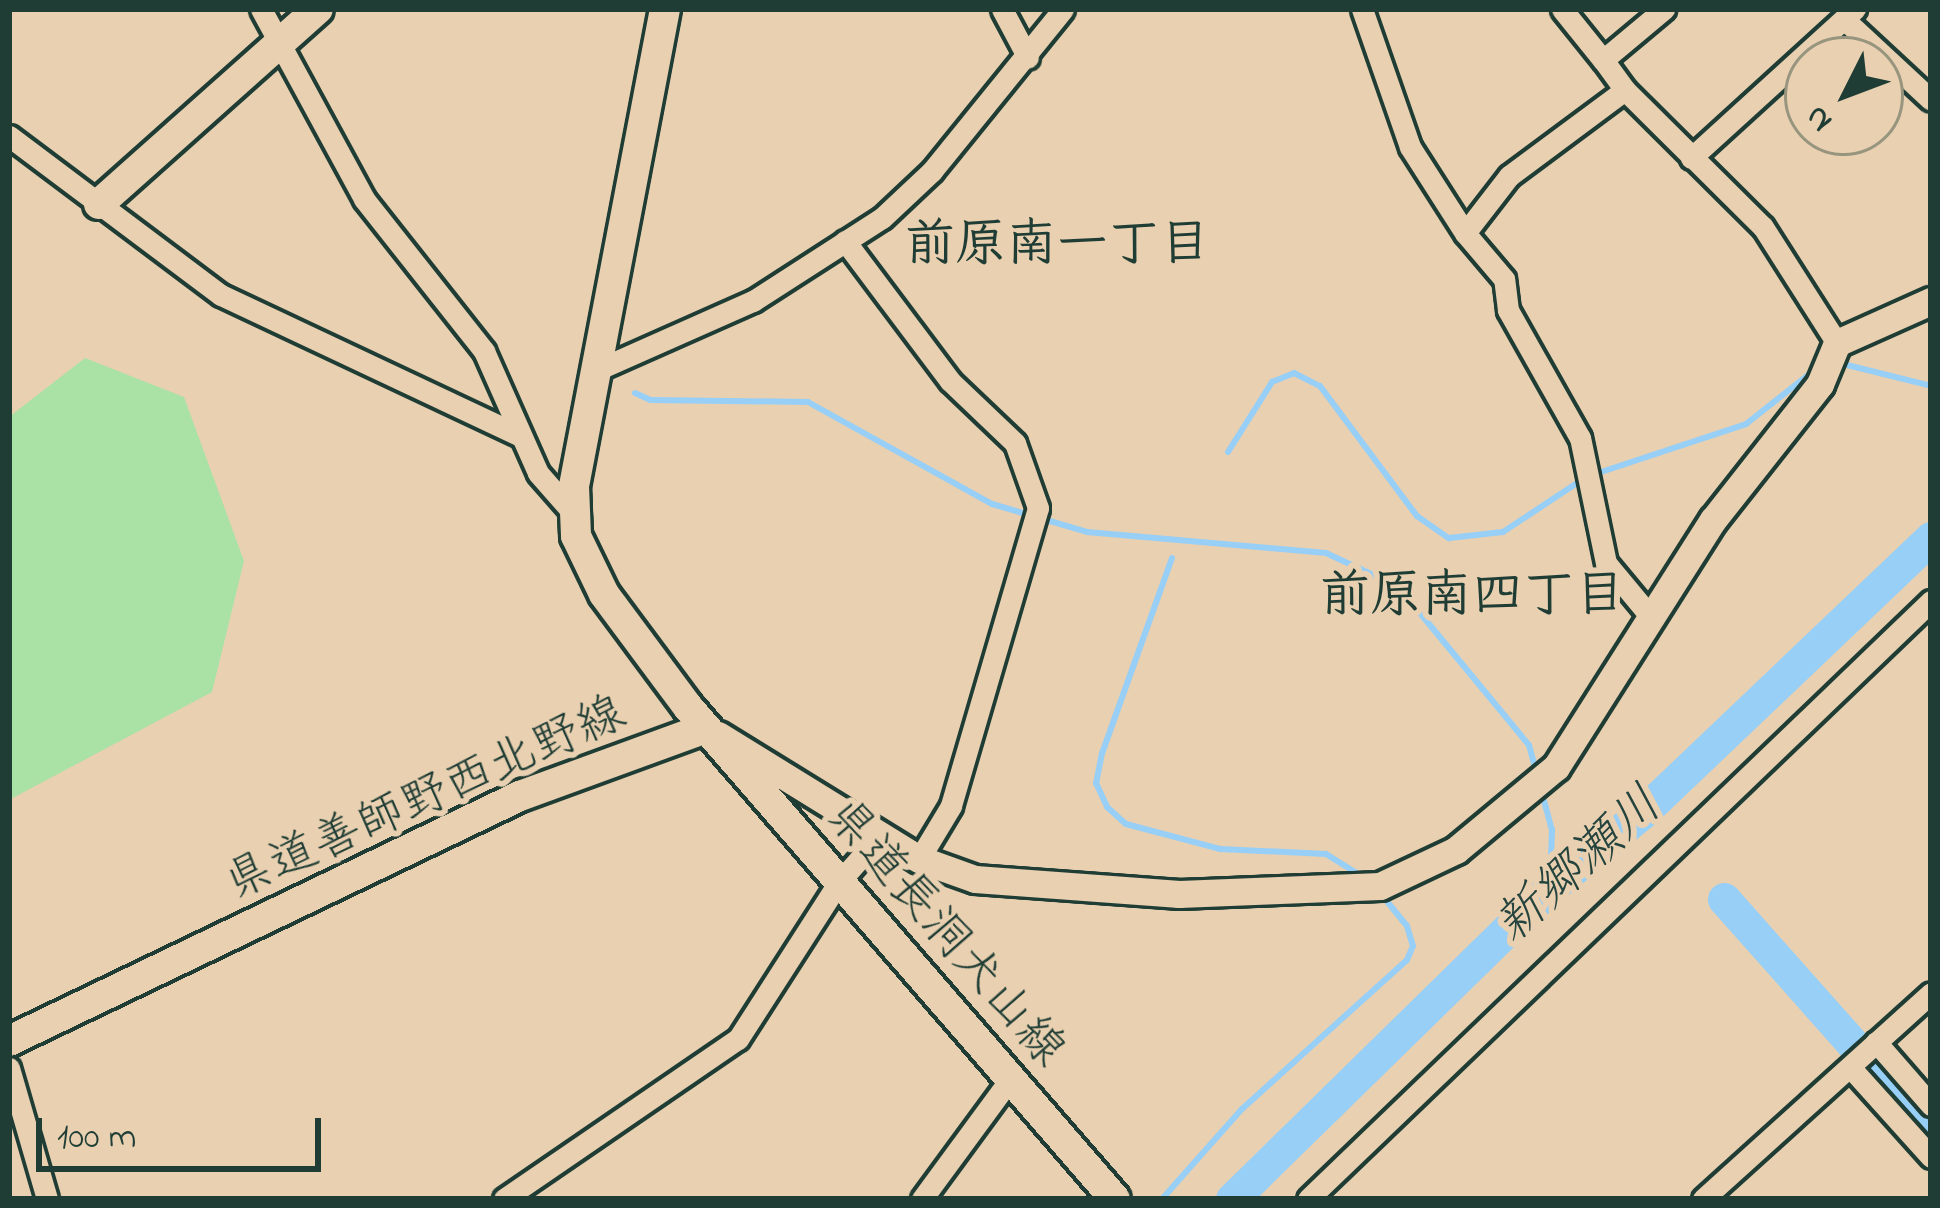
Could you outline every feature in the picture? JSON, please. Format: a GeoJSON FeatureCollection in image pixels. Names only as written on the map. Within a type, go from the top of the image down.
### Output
{"type":"FeatureCollection","features":[{"type":"Feature","properties":{"kind":"main road"},"geometry":{"type":"LineString","coordinates":[[99,204],[318,9]]}},
{"type":"Feature","properties":{"kind":"main road"},"geometry":{"type":"LineString","coordinates":[[573,514],[665,9]]}},
{"type":"Feature","properties":{"kind":"main road","name":"県道善師野西北野線"},"geometry":{"type":"LineString","coordinates":[[9,1040],[501,805],[706,728],[604,594],[573,514]]}},
{"type":"Feature","properties":{"kind":"main road","name":"県道長洞犬山線"},"geometry":{"type":"LineString","coordinates":[[706,728],[1114,1199]]}},
{"type":"Feature","properties":{"kind":"street"},"geometry":{"type":"LineString","coordinates":[[261,9],[364,199],[497,370],[538,473],[573,514]]}},
{"type":"Feature","properties":{"kind":"street"},"geometry":{"type":"LineString","coordinates":[[1002,9],[1028,58]]}},
{"type":"Feature","properties":{"kind":"street"},"geometry":{"type":"LineString","coordinates":[[596,375],[753,301],[907,197],[1028,58],[1064,9]]}},
{"type":"Feature","properties":{"kind":"street"},"geometry":{"type":"LineString","coordinates":[[1362,9],[1410,147],[1465,233],[1504,279],[1508,310],[1580,438],[1606,563],[1650,616]]}},
{"type":"Feature","properties":{"kind":"street"},"geometry":{"type":"LineString","coordinates":[[1562,9],[1624,90],[1763,227],[1838,343]]}},
{"type":"Feature","properties":{"kind":"street"},"geometry":{"type":"LineString","coordinates":[[1603,60],[1664,9]]}},
{"type":"Feature","properties":{"kind":"street"},"geometry":{"type":"LineString","coordinates":[[1691,158],[1850,14],[1931,100]]}},
{"type":"Feature","properties":{"kind":"street"},"geometry":{"type":"LineString","coordinates":[[1465,233],[1510,176],[1624,90]]}},
{"type":"Feature","properties":{"kind":"street"},"geometry":{"type":"LineString","coordinates":[[9,136],[221,295],[520,436]]}},
{"type":"Feature","properties":{"kind":"street"},"geometry":{"type":"LineString","coordinates":[[845,242],[950,381],[1015,443],[1038,508],[951,806],[919,859]]}},
{"type":"Feature","properties":{"kind":"street"},"geometry":{"type":"LineString","coordinates":[[706,728],[919,859],[1023,886],[1372,889],[1456,850],[1556,767],[1579,741],[1650,616],[1712,520],[1820,384],[1838,343],[1931,301]]}},
{"type":"Feature","properties":{"kind":"street"},"geometry":{"type":"LineString","coordinates":[[1308,1199],[1931,601]]}},
{"type":"Feature","properties":{"kind":"street"},"geometry":{"type":"LineString","coordinates":[[504,1199],[739,1039],[838,883],[879,837]]}},
{"type":"Feature","properties":{"kind":"street"},"geometry":{"type":"LineString","coordinates":[[1703,1199],[1931,993]]}},
{"type":"Feature","properties":{"kind":"street"},"geometry":{"type":"LineString","coordinates":[[1876,1042],[1931,1105]]}},
{"type":"Feature","properties":{"kind":"street"},"geometry":{"type":"LineString","coordinates":[[1850,1067],[1931,1157]]}},
{"type":"Feature","properties":{"kind":"street"},"geometry":{"type":"LineString","coordinates":[[9,1068],[47,1199]]}},
{"type":"Feature","properties":{"kind":"street"},"geometry":{"type":"LineString","coordinates":[[922,1199],[1011,1078]]}},
{"type":"Feature","properties":{"kind":"green space"},"geometry":{"type":"Polygon","coordinates":[[[85,358],[184,397],[244,561],[212,692],[9,800],[9,417],[85,358]]]}},
{"type":"Feature","properties":{"kind":"waterway"},"geometry":{"type":"LineString","coordinates":[[1835,362],[1931,386]]}},
{"type":"Feature","properties":{"kind":"waterway"},"geometry":{"type":"LineString","coordinates":[[1595,474],[1746,424],[1813,371]]}},
{"type":"Feature","properties":{"kind":"waterway"},"geometry":{"type":"LineString","coordinates":[[1228,452],[1272,382],[1294,373],[1320,386],[1417,516],[1449,538],[1503,532],[1583,479]]}},
{"type":"Feature","properties":{"kind":"waterway"},"geometry":{"type":"LineString","coordinates":[[635,393],[651,400],[808,402],[992,504],[1087,532],[1326,553],[1384,580],[1420,613],[1529,745],[1537,775]]}},
{"type":"Feature","properties":{"kind":"waterway","name":"新郷瀬川"},"geometry":{"type":"LineString","coordinates":[[1232,1199],[1550,888],[1644,811],[1931,538]]}},
{"type":"Feature","properties":{"kind":"waterway"},"geometry":{"type":"LineString","coordinates":[[1172,558],[1102,753],[1096,783],[1107,807],[1126,824],[1220,849],[1326,854],[1363,877]]}},
{"type":"Feature","properties":{"kind":"waterway"},"geometry":{"type":"LineString","coordinates":[[1542,793],[1552,830],[1550,888]]}},
{"type":"Feature","properties":{"kind":"waterway"},"geometry":{"type":"LineString","coordinates":[[1162,1199],[1242,1109],[1407,960],[1413,946],[1407,926],[1381,894]]}},
{"type":"Feature","properties":{"kind":"waterway"},"geometry":{"type":"LineString","coordinates":[[1724,899],[1931,1132]]}},
{"type":"Feature","properties":{"kind":"district","name":"前原南一丁目"},"geometry":{"type":"Point","coordinates":[1057,247]}},
{"type":"Feature","properties":{"kind":"district","name":"前原南四丁目"},"geometry":{"type":"Point","coordinates":[1472,598]}}]}
